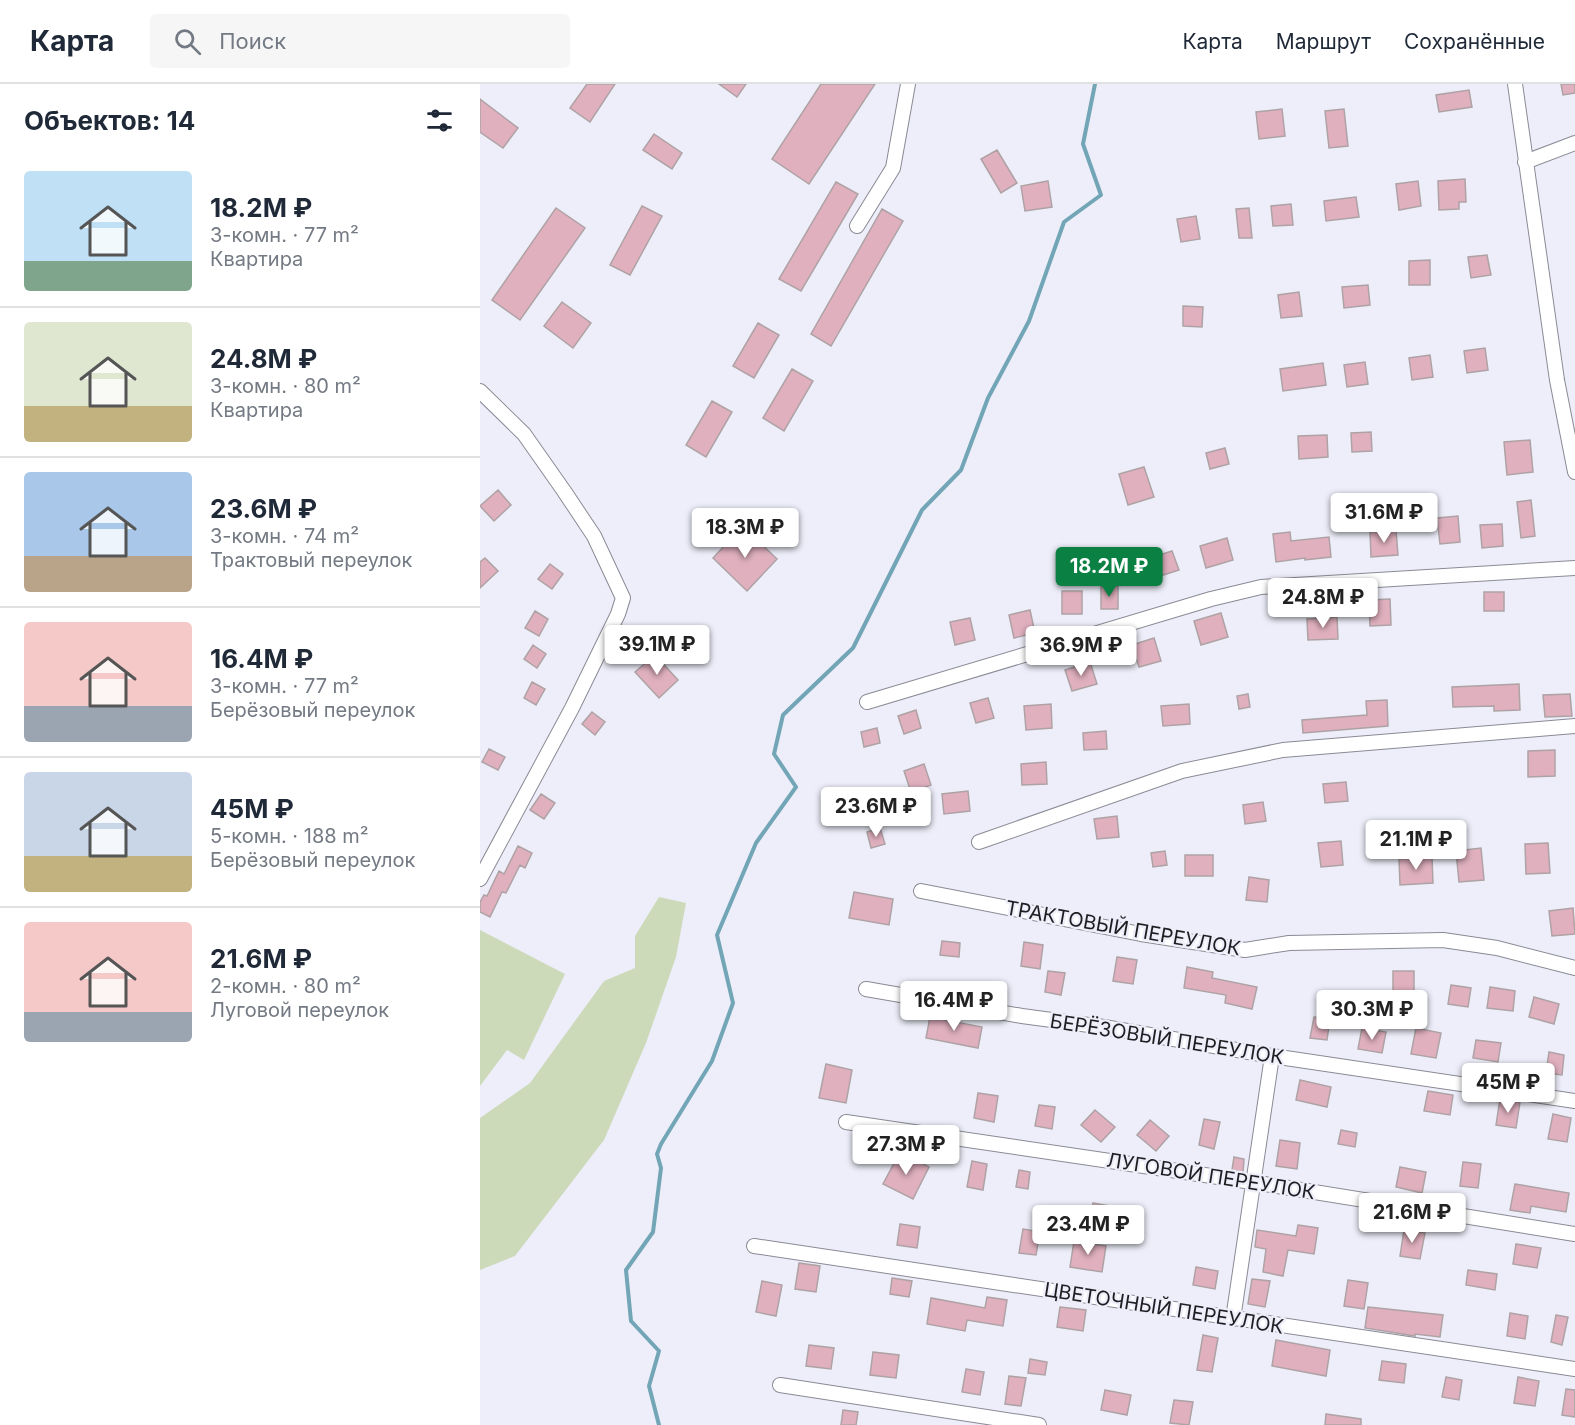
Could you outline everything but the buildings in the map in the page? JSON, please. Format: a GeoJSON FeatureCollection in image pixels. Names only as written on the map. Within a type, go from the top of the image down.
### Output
{"type":"FeatureCollection","features":[{"type":"Feature","properties":{"kind":"street"},"geometry":{"type":"LineString","coordinates":[[857,226],[893,168],[908,84]]}},
{"type":"Feature","properties":{"kind":"street"},"geometry":{"type":"LineString","coordinates":[[1515,84],[1557,380],[1575,472]]}},
{"type":"Feature","properties":{"kind":"street"},"geometry":{"type":"LineString","coordinates":[[1525,162],[1575,143]]}},
{"type":"Feature","properties":{"kind":"street"},"geometry":{"type":"LineString","coordinates":[[480,391],[524,434],[594,536],[624,598],[572,708],[480,879]]}},
{"type":"Feature","properties":{"kind":"street"},"geometry":{"type":"LineString","coordinates":[[867,702],[1211,599],[1261,587],[1575,568]]}},
{"type":"Feature","properties":{"kind":"street"},"geometry":{"type":"LineString","coordinates":[[979,842],[1182,771],[1283,750],[1575,726]]}},
{"type":"Feature","properties":{"kind":"street","name":"ТРАКТОВЫЙ ПЕРЕУЛОК"},"geometry":{"type":"LineString","coordinates":[[921,891],[1141,934],[1245,950],[1289,944],[1443,940],[1497,948],[1575,968]]}},
{"type":"Feature","properties":{"kind":"street","name":"БЕРЁЗОВЫЙ ПЕРЕУЛОК"},"geometry":{"type":"LineString","coordinates":[[866,989],[1272,1056],[1575,1101]]}},
{"type":"Feature","properties":{"kind":"street"},"geometry":{"type":"LineString","coordinates":[[1233,1319],[1272,1056]]}},
{"type":"Feature","properties":{"kind":"street","name":"ЛУГОВОЙ ПЕРЕУЛОК"},"geometry":{"type":"LineString","coordinates":[[846,1122],[1252,1182],[1575,1234]]}},
{"type":"Feature","properties":{"kind":"street","name":"ЦВЕТОЧНЫЙ ПЕРЕУЛОК"},"geometry":{"type":"LineString","coordinates":[[754,1245],[1575,1369]]}},
{"type":"Feature","properties":{"kind":"street"},"geometry":{"type":"LineString","coordinates":[[780,1385],[1040,1425]]}},
{"type":"Feature","properties":{"kind":"green space"},"geometry":{"type":"Polygon","coordinates":[[[659,897],[686,903],[676,957],[646,1043],[604,1140],[515,1256],[480,1270],[480,1118],[530,1083],[604,981],[635,968],[635,936],[659,897]]]}},
{"type":"Feature","properties":{"kind":"green space"},"geometry":{"type":"Polygon","coordinates":[[[480,930],[565,974],[524,1060],[507,1050],[480,1086],[480,930]]]}},
{"type":"Feature","properties":{"kind":"waterway"},"geometry":{"type":"LineString","coordinates":[[659,1425],[649,1386],[659,1351],[631,1321],[626,1270],[653,1232],[661,1168],[657,1154],[661,1144],[712,1061],[733,1003],[717,935],[756,843],[796,787],[774,754],[783,715],[853,648],[922,510],[961,470],[988,398],[1029,321],[1064,222],[1101,195],[1083,144],[1095,84]]}}]}
